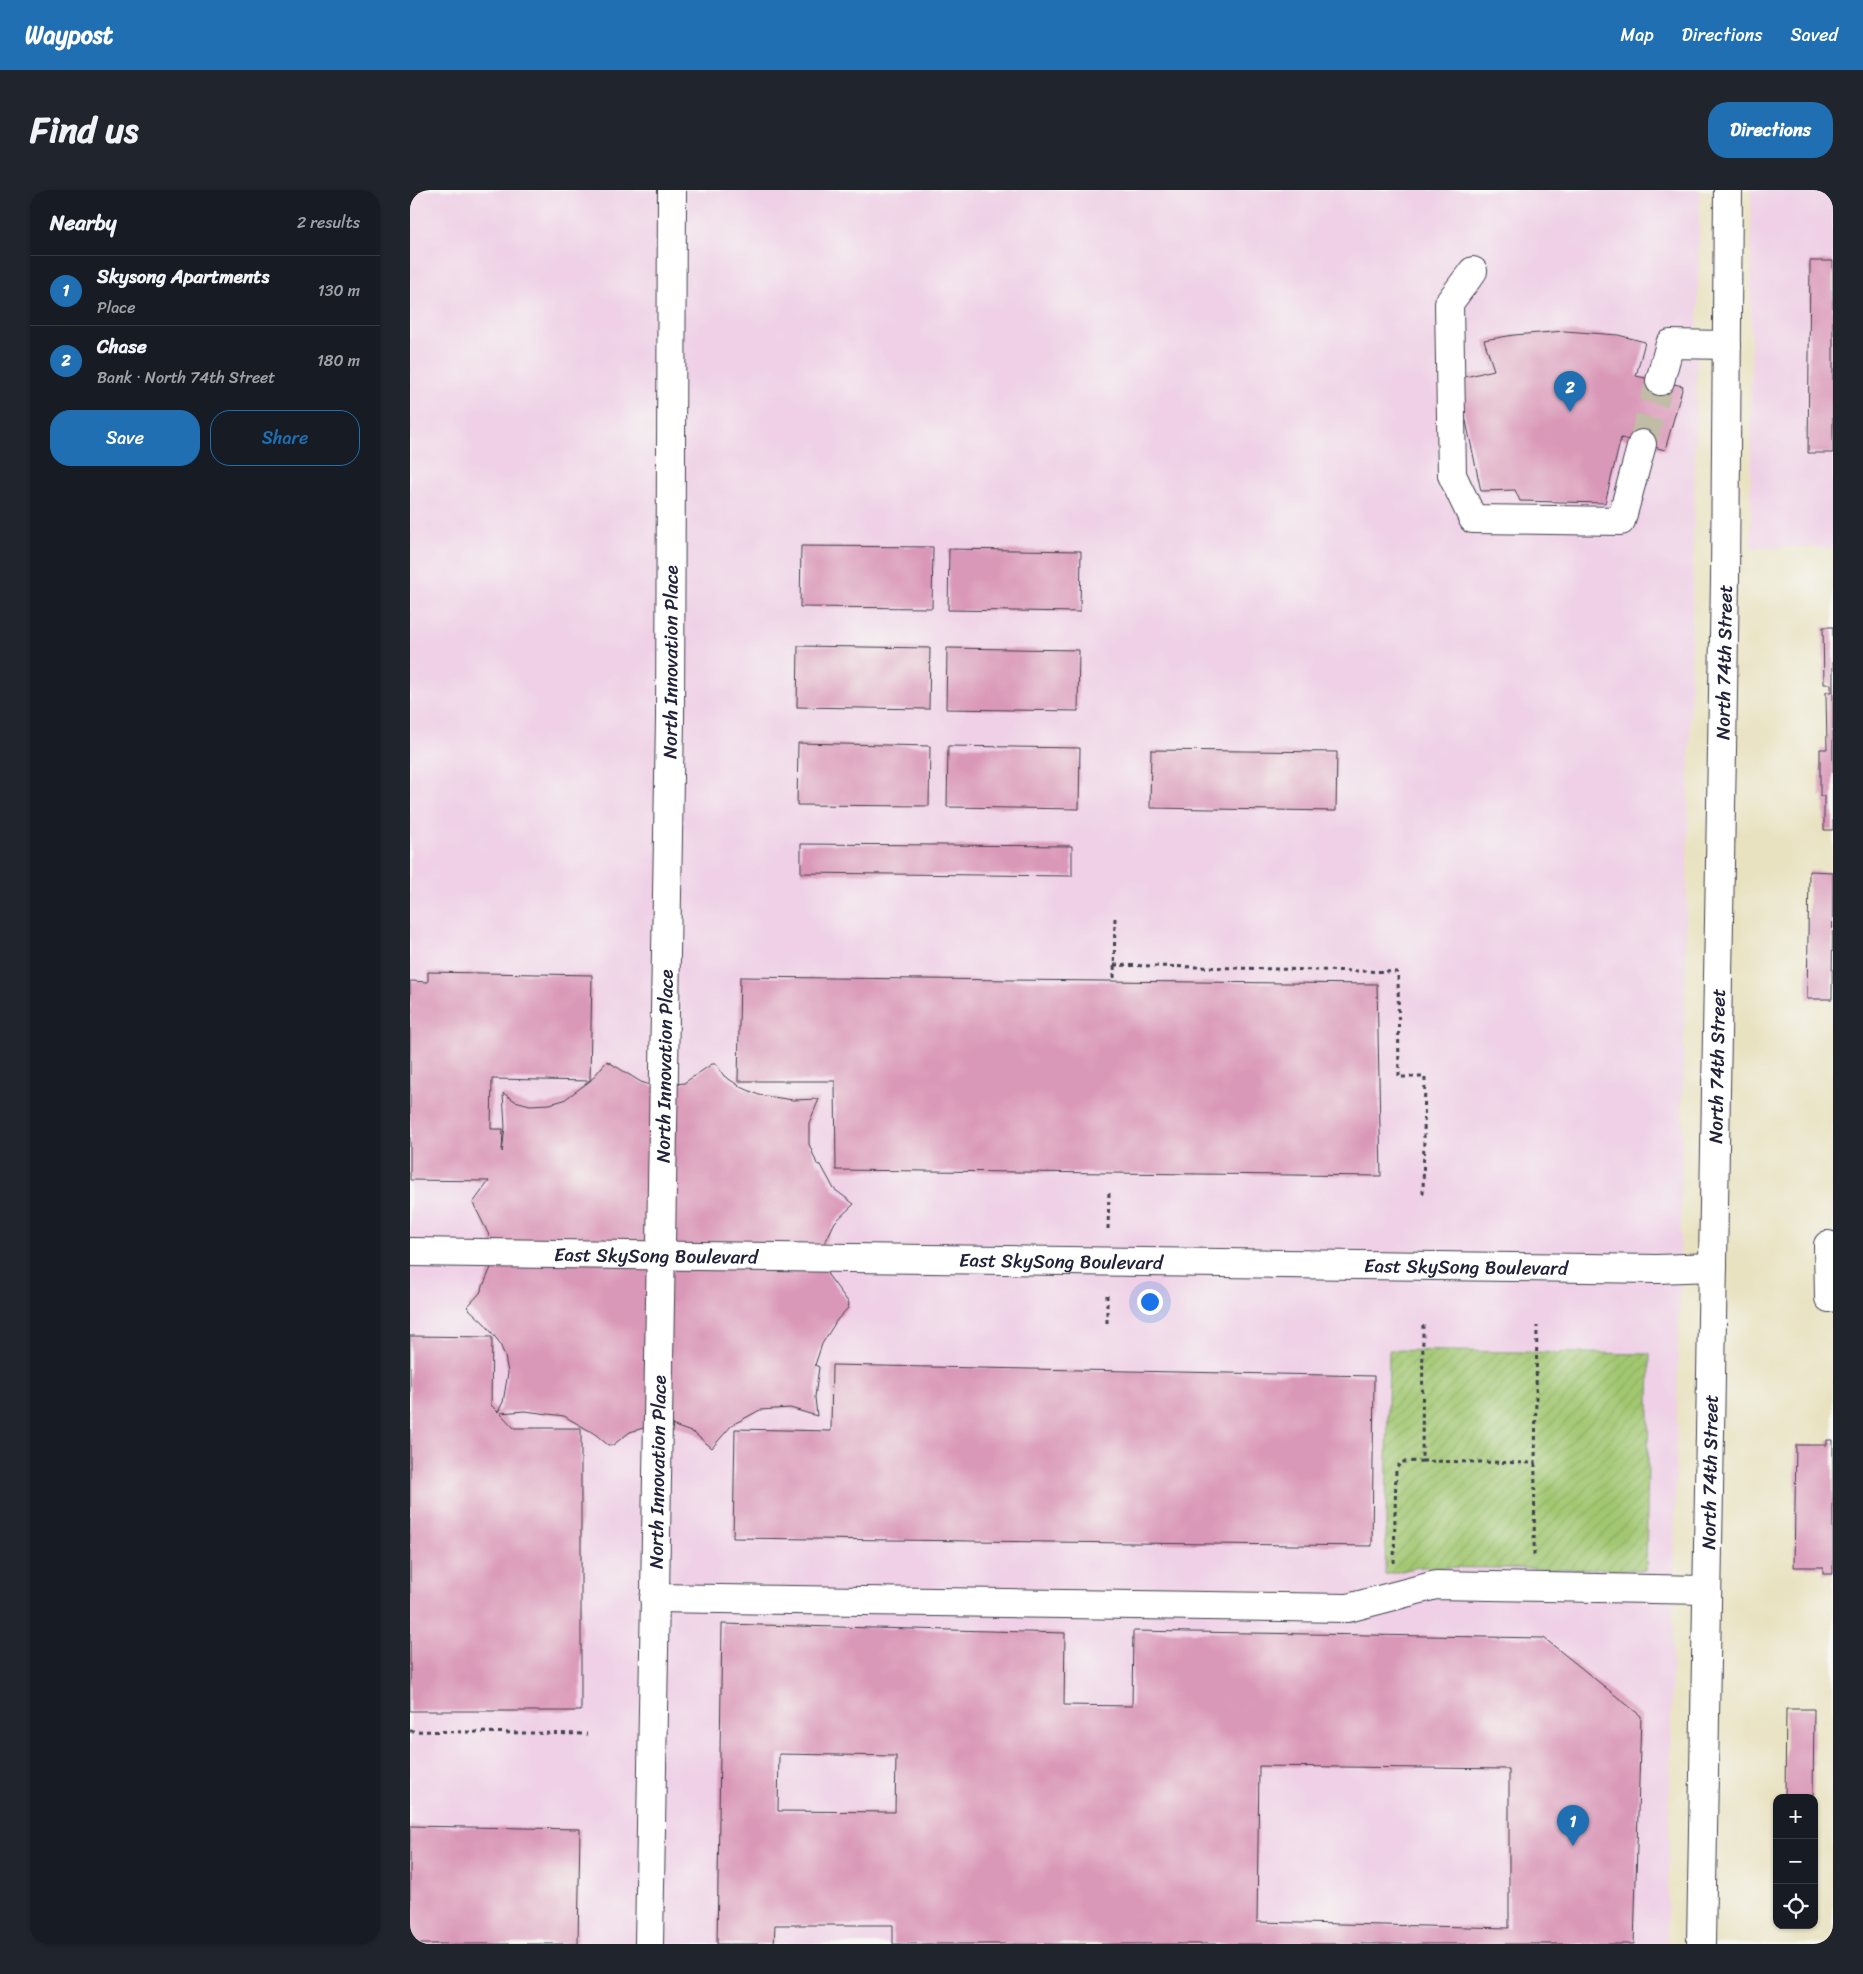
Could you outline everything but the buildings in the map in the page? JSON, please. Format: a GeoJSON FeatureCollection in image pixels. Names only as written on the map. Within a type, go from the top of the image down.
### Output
{"type":"FeatureCollection","features":[{"type":"Feature","properties":{"kind":"street","name":"North Innovation Place"},"geometry":{"type":"LineString","coordinates":[[649,1944],[670,719],[672,190]]}},
{"type":"Feature","properties":{"kind":"street","name":"North 74th Street"},"geometry":{"type":"LineString","coordinates":[[1700,1944],[1713,1267],[1728,190]]}},
{"type":"Feature","properties":{"kind":"street"},"geometry":{"type":"LineString","coordinates":[[1473,271],[1449,304],[1452,475],[1473,520],[1621,521],[1642,444]]}},
{"type":"Feature","properties":{"kind":"street"},"geometry":{"type":"LineString","coordinates":[[1660,381],[1670,344],[1727,345]]}},
{"type":"Feature","properties":{"kind":"street"},"geometry":{"type":"LineString","coordinates":[[1828,1245],[1829,1298]]}},
{"type":"Feature","properties":{"kind":"street","name":"East SkySong Boulevard"},"geometry":{"type":"LineString","coordinates":[[410,1252],[1657,1269],[1713,1267]]}},
{"type":"Feature","properties":{"kind":"street"},"geometry":{"type":"LineString","coordinates":[[654,1598],[1348,1608],[1436,1585],[1706,1590]]}},
{"type":"Feature","properties":{"kind":"path"},"geometry":{"type":"LineString","coordinates":[[1114,917],[1114,978]]}},
{"type":"Feature","properties":{"kind":"path"},"geometry":{"type":"LineString","coordinates":[[1114,964],[1398,972],[1398,1077],[1425,1077],[1422,1195]]}},
{"type":"Feature","properties":{"kind":"path"},"geometry":{"type":"LineString","coordinates":[[1422,1461],[1423,1325]]}},
{"type":"Feature","properties":{"kind":"path"},"geometry":{"type":"LineString","coordinates":[[1533,1587],[1537,1326]]}},
{"type":"Feature","properties":{"kind":"path"},"geometry":{"type":"LineString","coordinates":[[1393,1596],[1395,1474],[1401,1462],[1535,1463]]}},
{"type":"Feature","properties":{"kind":"path"},"geometry":{"type":"LineString","coordinates":[[410,1731],[587,1734]]}},
{"type":"Feature","properties":{"kind":"shaded area"},"geometry":{"type":"Polygon","coordinates":[[[410,190],[1700,190],[1667,1944],[410,1944],[410,190]]]}},
{"type":"Feature","properties":{"kind":"shaded area"},"geometry":{"type":"Polygon","coordinates":[[[1751,190],[1833,190],[1833,548],[1751,547],[1751,190]]]}},
{"type":"Feature","properties":{"kind":"green space"},"geometry":{"type":"Polygon","coordinates":[[[1389,1350],[1650,1354],[1646,1570],[1418,1567],[1385,1575],[1389,1350]]]}},
{"type":"Feature","properties":{"kind":"tunnel"},"geometry":{"type":"LineString","coordinates":[[1642,444],[1660,381]]}},
{"type":"Feature","properties":{"kind":"place","name":"Chase"},"geometry":{"type":"Point","coordinates":[1570,412]}},
{"type":"Feature","properties":{"kind":"place","name":"Skysong Apartments"},"geometry":{"type":"Point","coordinates":[1573,1846]}}]}
